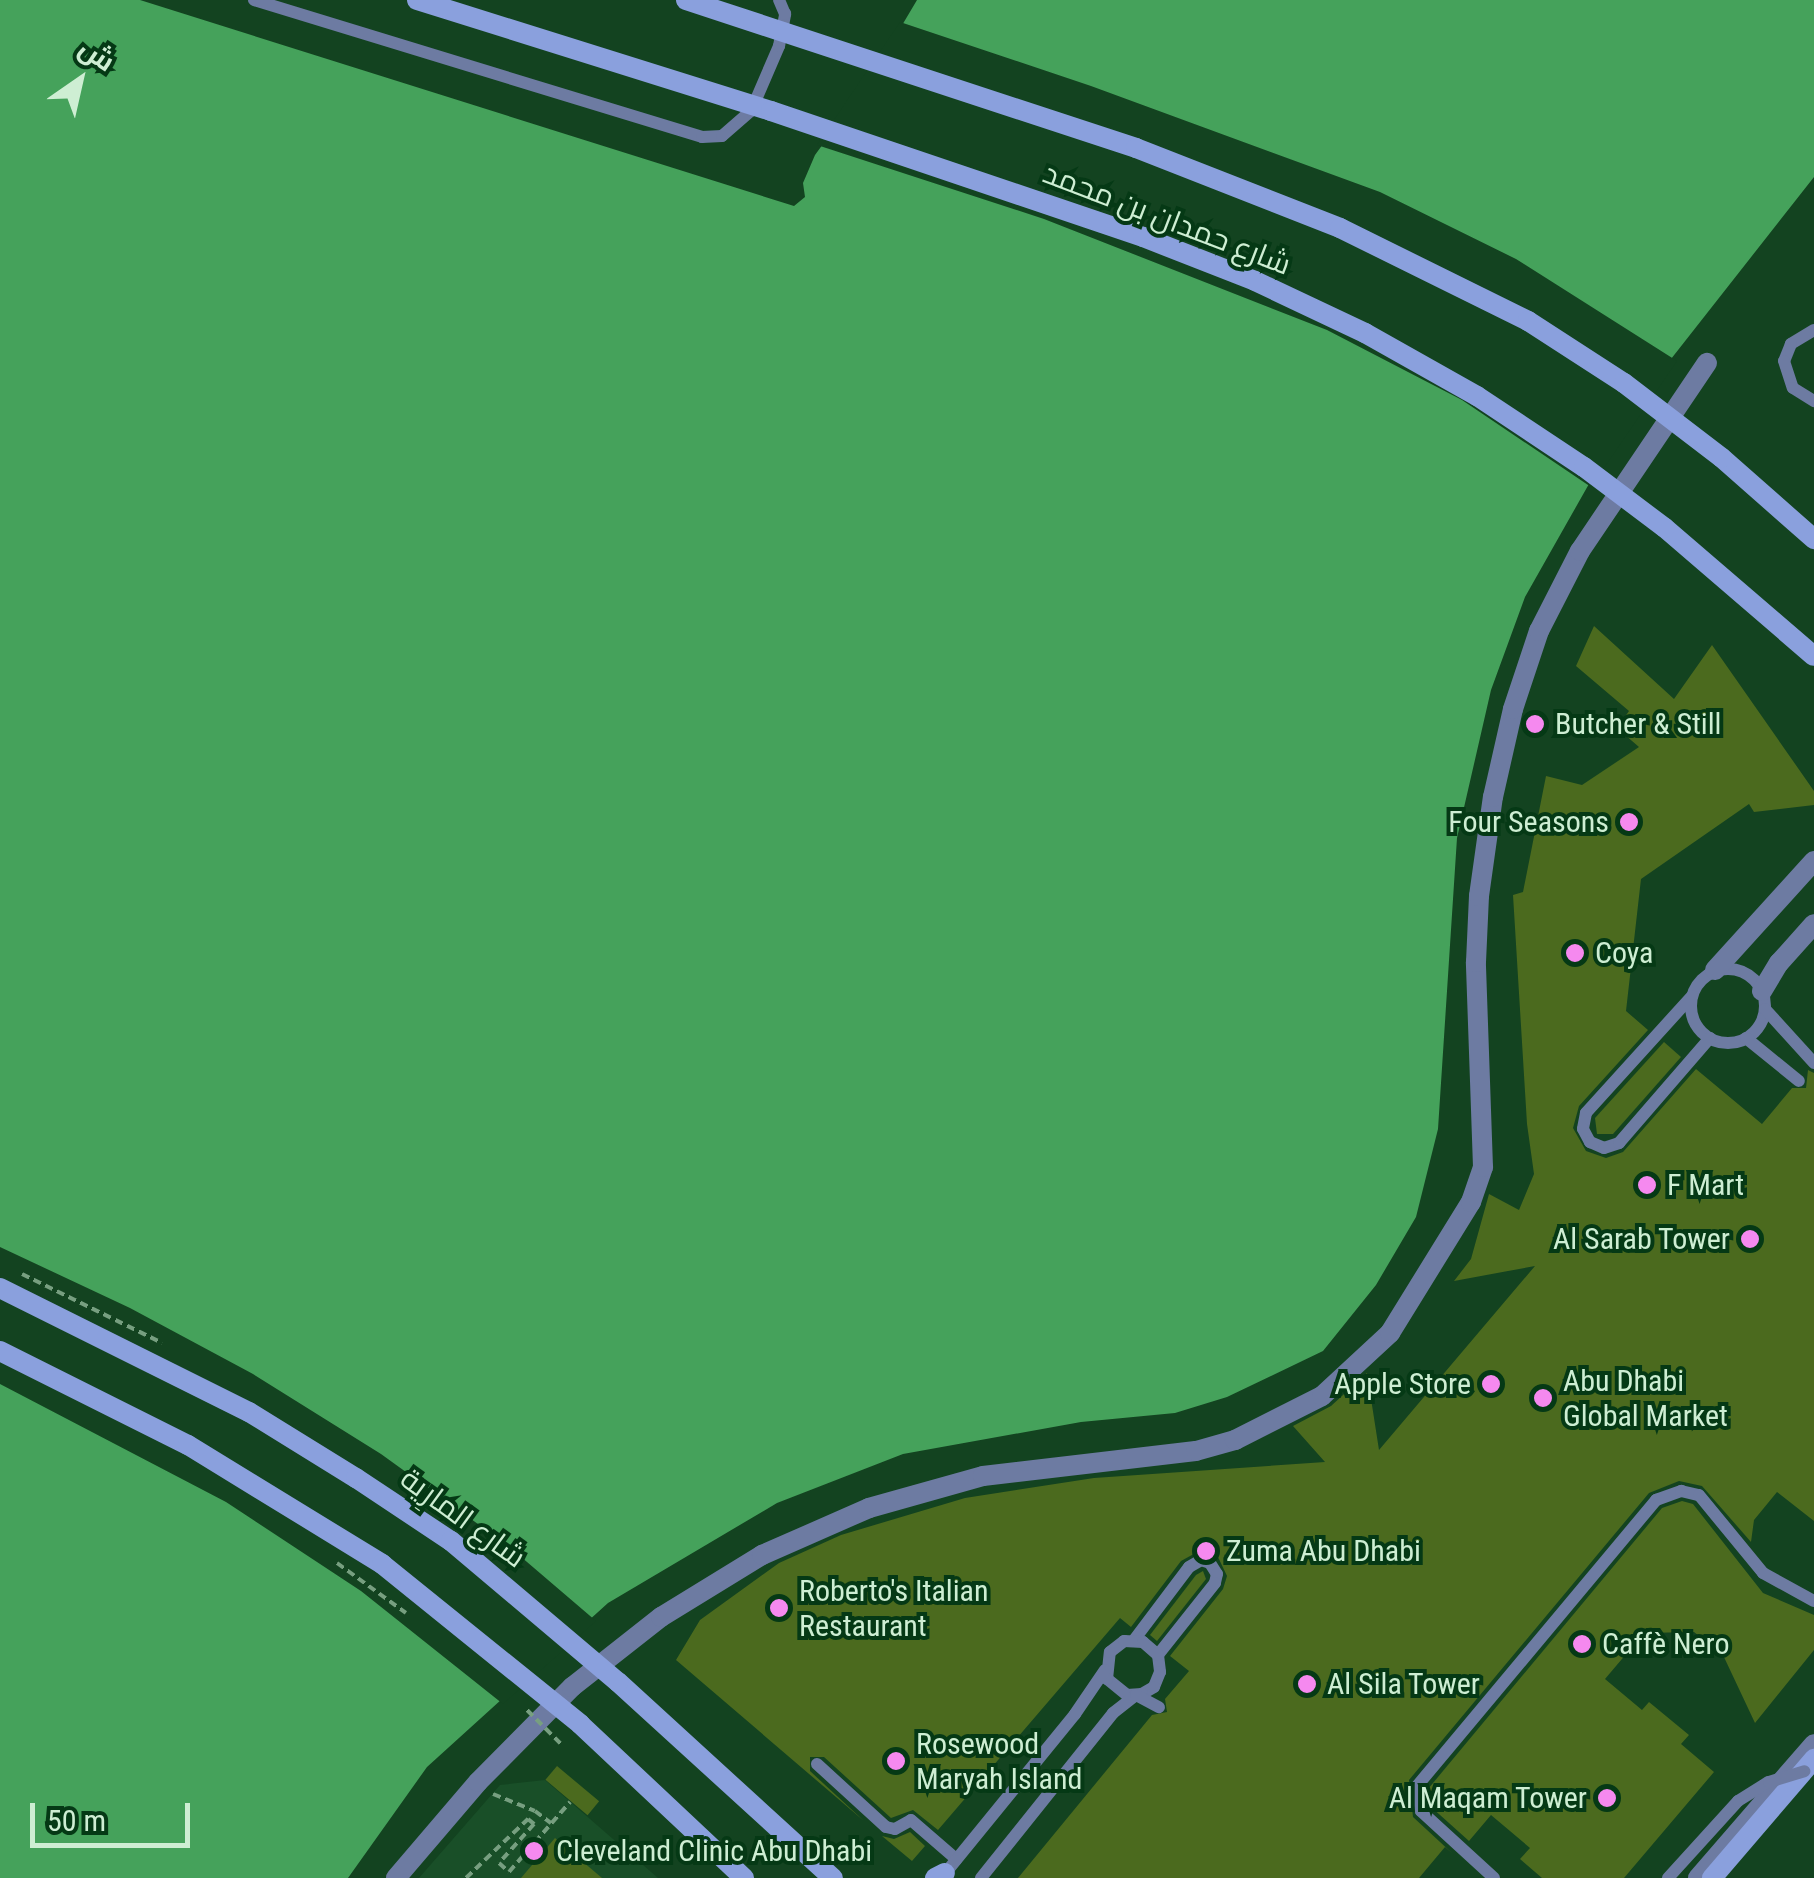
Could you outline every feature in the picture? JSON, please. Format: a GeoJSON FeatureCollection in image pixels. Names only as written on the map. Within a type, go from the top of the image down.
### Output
{"type":"FeatureCollection","features":[{"type":"Feature","properties":{"kind":"main road","name":"شارع حمدان بن محمد"},"geometry":{"type":"LineString","coordinates":[[417,0],[771,111],[1124,230],[1310,306],[1463,388],[1584,466],[1665,528],[1814,656]]}},
{"type":"Feature","properties":{"kind":"main road","name":"شارع حمدان بن محمد"},"geometry":{"type":"LineString","coordinates":[[686,0],[1153,154],[1273,199],[1410,260],[1528,321],[1624,382],[1722,458],[1814,539]]}},
{"type":"Feature","properties":{"kind":"main road","name":"شارع المارِية"},"geometry":{"type":"LineString","coordinates":[[0,1288],[249,1412],[451,1541],[546,1618],[832,1878]]}},
{"type":"Feature","properties":{"kind":"main road"},"geometry":{"type":"LineString","coordinates":[[0,1350],[188,1445],[382,1564],[515,1668],[744,1878]]}},
{"type":"Feature","properties":{"kind":"main road"},"geometry":{"type":"LineString","coordinates":[[1712,1878],[1809,1765]]}},
{"type":"Feature","properties":{"kind":"street"},"geometry":{"type":"LineString","coordinates":[[396,1878],[478,1782],[572,1686],[630,1638],[762,1555],[870,1508],[983,1476],[1196,1450],[1235,1440],[1322,1396],[1390,1333],[1471,1202],[1483,1167],[1476,962],[1479,896],[1493,796],[1512,708],[1539,631],[1580,551],[1707,363]]}},
{"type":"Feature","properties":{"kind":"street"},"geometry":{"type":"LineString","coordinates":[[1716,970],[1814,861]]}},
{"type":"Feature","properties":{"kind":"street"},"geometry":{"type":"LineString","coordinates":[[1764,1000],[1779,963],[1814,924]]}},
{"type":"Feature","properties":{"kind":"street"},"geometry":{"type":"LineString","coordinates":[[1698,1878],[1814,1744]]}},
{"type":"Feature","properties":{"kind":"lane"},"geometry":{"type":"LineString","coordinates":[[254,0],[702,138],[722,136],[752,111],[779,46],[785,14],[779,0]]}},
{"type":"Feature","properties":{"kind":"lane"},"geometry":{"type":"LineString","coordinates":[[1814,330],[1792,344],[1784,362],[1792,388],[1814,401]]}},
{"type":"Feature","properties":{"kind":"lane"},"geometry":{"type":"LineString","coordinates":[[1710,1038],[1618,1143],[1604,1148],[1590,1142],[1582,1128],[1586,1114],[1692,996],[1704,976],[1716,970],[1748,974],[1814,1064]]}},
{"type":"Feature","properties":{"kind":"lane"},"geometry":{"type":"LineString","coordinates":[[1692,996],[1694,1020],[1710,1038],[1722,1042],[1746,1038],[1756,1031],[1764,1000]]}},
{"type":"Feature","properties":{"kind":"lane"},"geometry":{"type":"LineString","coordinates":[[1746,1038],[1799,1081]]}},
{"type":"Feature","properties":{"kind":"lane"},"geometry":{"type":"LineString","coordinates":[[1494,1878],[1421,1811],[1416,1786],[1656,1500],[1681,1491],[1698,1495],[1762,1573],[1814,1601]]}},
{"type":"Feature","properties":{"kind":"lane"},"geometry":{"type":"LineString","coordinates":[[817,1764],[886,1827],[895,1829],[912,1820],[944,1872],[1075,1714],[1105,1670],[1116,1645],[1134,1640],[1189,1567],[1201,1560],[1210,1563],[1217,1574],[1215,1583],[1158,1655],[1163,1702],[1112,1686],[1105,1670]]}},
{"type":"Feature","properties":{"kind":"lane"},"geometry":{"type":"LineString","coordinates":[[1134,1640],[1158,1655]]}},
{"type":"Feature","properties":{"kind":"lane"},"geometry":{"type":"LineString","coordinates":[[981,1878],[1107,1719],[1158,1681]]}},
{"type":"Feature","properties":{"kind":"lane"},"geometry":{"type":"LineString","coordinates":[[1668,1878],[1738,1801],[1809,1765]]}},
{"type":"Feature","properties":{"kind":"path"},"geometry":{"type":"LineString","coordinates":[[332,1560],[409,1614]]}},
{"type":"Feature","properties":{"kind":"path"},"geometry":{"type":"LineString","coordinates":[[519,1702],[562,1745]]}},
{"type":"Feature","properties":{"kind":"path"},"geometry":{"type":"LineString","coordinates":[[478,1782],[497,1797],[535,1811],[551,1823]]}},
{"type":"Feature","properties":{"kind":"path"},"geometry":{"type":"LineString","coordinates":[[466,1878],[528,1819],[534,1824],[499,1863],[509,1872],[570,1802]]}},
{"type":"Feature","properties":{"kind":"shaded area"},"geometry":{"type":"Polygon","coordinates":[[[0,0],[140,0],[794,206],[805,197],[803,183],[815,155],[869,81],[917,0],[1814,0],[1814,177],[1660,373],[1611,445],[1525,597],[1491,690],[1457,838],[1438,1129],[1416,1217],[1376,1285],[1323,1351],[1227,1397],[1175,1413],[1081,1422],[903,1454],[777,1503],[608,1603],[427,1767],[348,1878],[0,1878],[0,0]]]}},
{"type":"Feature","properties":{"kind":"shaded area","name":"Cleveland Clinic Abu Dhabi"},"geometry":{"type":"Polygon","coordinates":[[[545,1780],[658,1878],[419,1878],[500,1785],[545,1780]]]}},
{"type":"Feature","properties":{"kind":"pier"},"geometry":{"type":"Polygon","coordinates":[[[900,22],[1091,86],[1380,192],[1516,259],[1677,361],[1591,487],[1462,400],[1327,330],[1044,219],[817,145],[900,22]]]}},
{"type":"Feature","properties":{"kind":"pier"},"geometry":{"type":"Polygon","coordinates":[[[0,1247],[130,1308],[253,1374],[381,1454],[507,1545],[596,1621],[503,1704],[361,1591],[226,1502],[0,1384],[0,1247]]]}},
{"type":"Feature","properties":{"kind":"building"},"geometry":{"type":"Polygon","coordinates":[[[1594,626],[1674,699],[1712,645],[1814,791],[1814,805],[1754,812],[1749,804],[1641,879],[1626,1011],[1648,1030],[1579,1106],[1573,1128],[1586,1151],[1606,1158],[1623,1152],[1696,1069],[1762,1124],[1792,1088],[1806,1088],[1808,1070],[1814,1073],[1814,1521],[1777,1492],[1754,1520],[1751,1542],[1702,1486],[1679,1481],[1649,1493],[1409,1780],[1413,1817],[1453,1854],[1445,1847],[1419,1878],[1018,1878],[1152,1715],[1167,1712],[1165,1699],[1189,1671],[1170,1656],[1223,1589],[1227,1576],[1218,1557],[1201,1550],[1181,1561],[1131,1627],[1120,1618],[938,1830],[913,1810],[891,1818],[824,1757],[810,1757],[810,1771],[864,1821],[676,1660],[700,1620],[779,1563],[841,1535],[965,1498],[1094,1478],[1325,1462],[1293,1426],[1331,1406],[1367,1373],[1379,1450],[1535,1266],[1454,1281],[1471,1259],[1489,1194],[1519,1210],[1534,1174],[1527,1124],[1513,895],[1523,892],[1546,776],[1582,785],[1639,747],[1617,728],[1629,711],[1576,666],[1594,626]]]}},
{"type":"Feature","properties":{"kind":"building"},"geometry":{"type":"Polygon","coordinates":[[[1664,1042],[1681,1057],[1613,1134],[1597,1134],[1595,1118],[1664,1042]]]}},
{"type":"Feature","properties":{"kind":"building"},"geometry":{"type":"Polygon","coordinates":[[[1682,1501],[1693,1504],[1763,1593],[1814,1615],[1814,1650],[1755,1723],[1723,1655],[1694,1632],[1644,1633],[1605,1679],[1642,1710],[1649,1702],[1689,1735],[1681,1744],[1714,1772],[1624,1878],[1542,1878],[1520,1859],[1530,1848],[1491,1815],[1469,1841],[1430,1806],[1428,1789],[1662,1508],[1682,1501]]]}},
{"type":"Feature","properties":{"kind":"building"},"geometry":{"type":"Polygon","coordinates":[[[1203,1571],[1206,1579],[1157,1641],[1150,1635],[1203,1571]]]}},
{"type":"Feature","properties":{"kind":"building"},"geometry":{"type":"Polygon","coordinates":[[[557,1766],[599,1801],[588,1815],[545,1780],[557,1766]]]}},
{"type":"Feature","properties":{"kind":"building"},"geometry":{"type":"Polygon","coordinates":[[[910,1832],[925,1846],[912,1861],[882,1836],[894,1839],[910,1832]]]}},
{"type":"Feature","properties":{"kind":"building"},"geometry":{"type":"Polygon","coordinates":[[[555,1838],[602,1878],[521,1878],[555,1838]]]}},
{"type":"Feature","properties":{"kind":"place","name":"Butcher & Still"},"geometry":{"type":"Point","coordinates":[1535,724]}},
{"type":"Feature","properties":{"kind":"place","name":"Four Seasons"},"geometry":{"type":"Point","coordinates":[1629,822]}},
{"type":"Feature","properties":{"kind":"place","name":"Coya"},"geometry":{"type":"Point","coordinates":[1575,953]}},
{"type":"Feature","properties":{"kind":"place","name":"F Mart"},"geometry":{"type":"Point","coordinates":[1647,1185]}},
{"type":"Feature","properties":{"kind":"place","name":"Al Sarab Tower"},"geometry":{"type":"Point","coordinates":[1750,1239]}},
{"type":"Feature","properties":{"kind":"place","name":"Apple Store"},"geometry":{"type":"Point","coordinates":[1491,1384]}},
{"type":"Feature","properties":{"kind":"place","name":"Abu Dhabi Global Market"},"geometry":{"type":"Point","coordinates":[1543,1398]}},
{"type":"Feature","properties":{"kind":"place","name":"Zuma Abu Dhabi"},"geometry":{"type":"Point","coordinates":[1206,1551]}},
{"type":"Feature","properties":{"kind":"place","name":"Roberto's Italian Restaurant"},"geometry":{"type":"Point","coordinates":[779,1608]}},
{"type":"Feature","properties":{"kind":"place","name":"Caffè Nero"},"geometry":{"type":"Point","coordinates":[1582,1644]}},
{"type":"Feature","properties":{"kind":"place","name":"Al Sila Tower"},"geometry":{"type":"Point","coordinates":[1307,1684]}},
{"type":"Feature","properties":{"kind":"place","name":"Rosewood Maryah Island"},"geometry":{"type":"Point","coordinates":[896,1761]}},
{"type":"Feature","properties":{"kind":"place","name":"Al Maqam Tower"},"geometry":{"type":"Point","coordinates":[1607,1798]}},
{"type":"Feature","properties":{"kind":"place","name":"Cleveland Clinic Abu Dhabi"},"geometry":{"type":"Point","coordinates":[534,1851]}}]}
